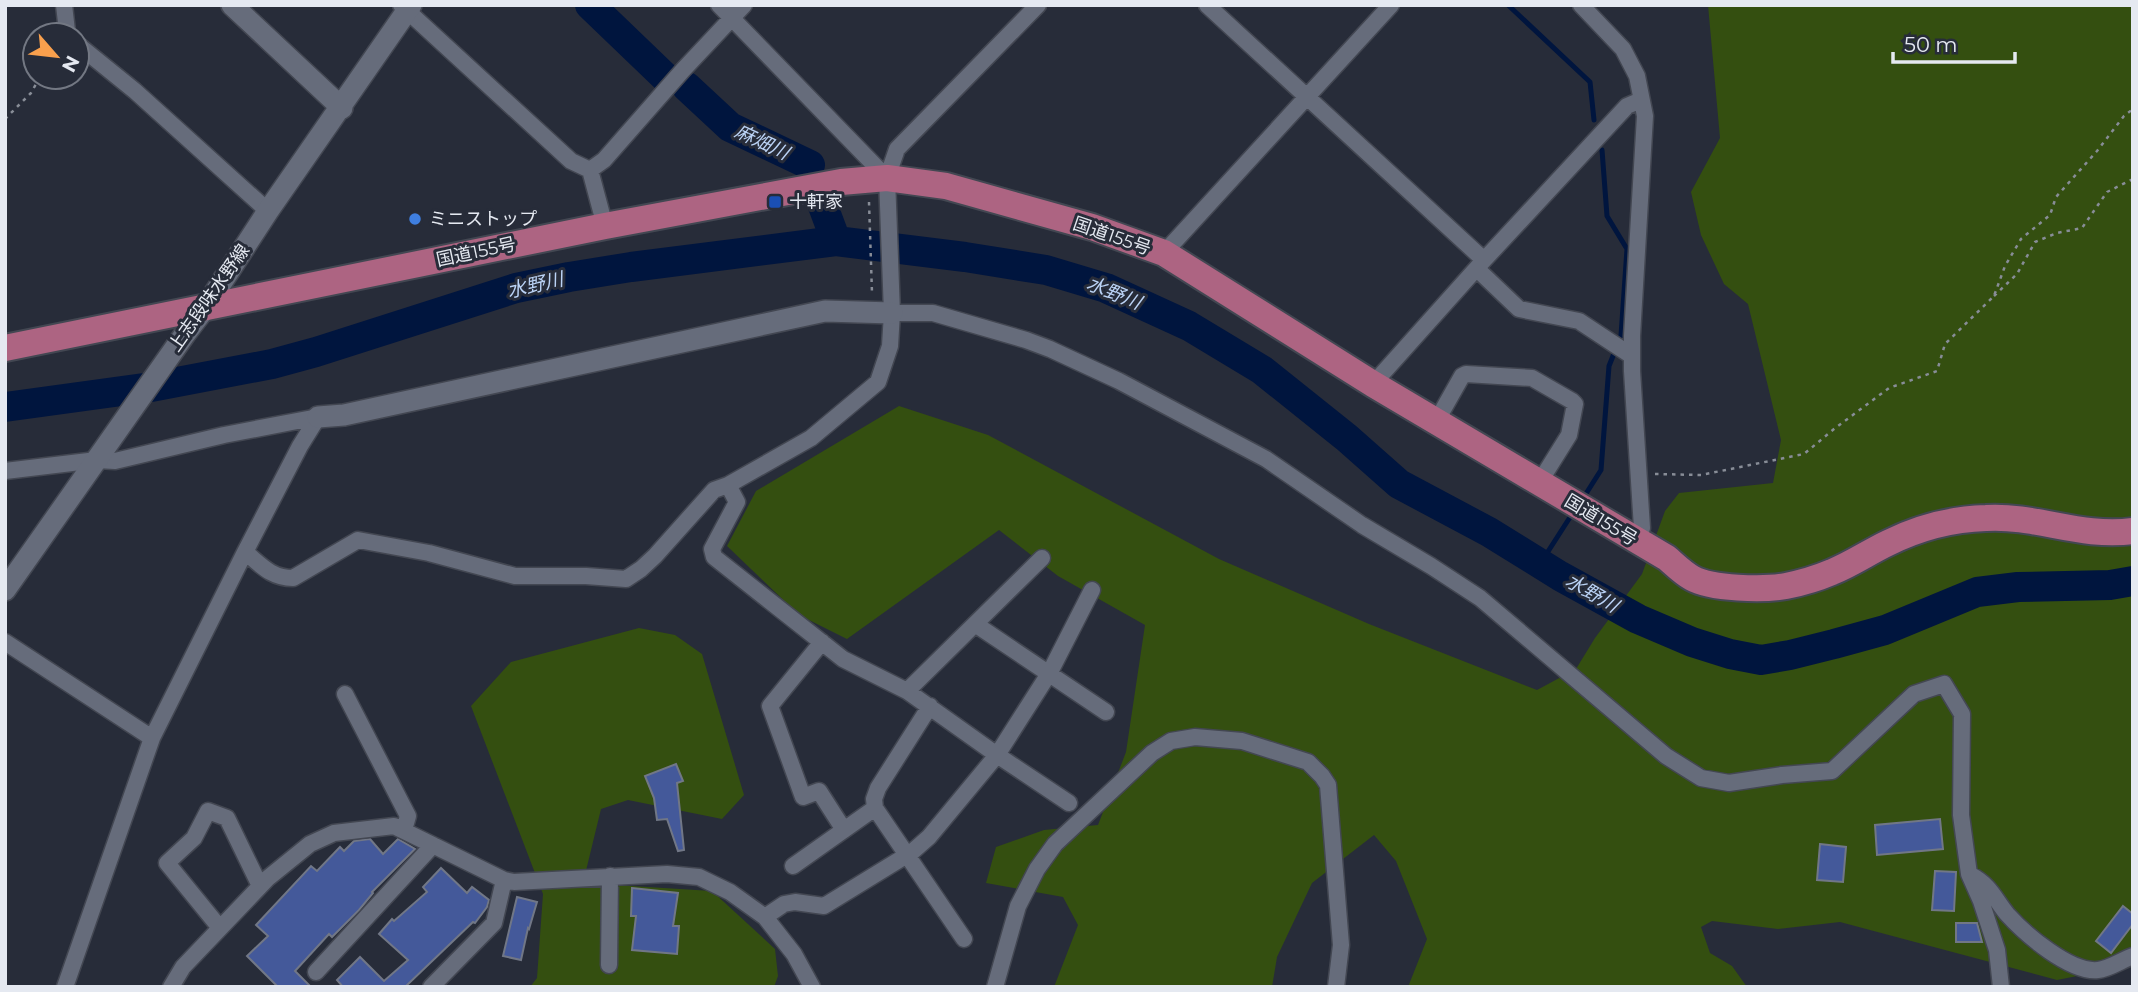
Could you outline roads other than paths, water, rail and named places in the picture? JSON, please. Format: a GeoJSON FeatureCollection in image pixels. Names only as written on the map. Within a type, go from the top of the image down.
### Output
{"type":"FeatureCollection","features":[{"type":"Feature","properties":{"kind":"highway","name":"国道155号"},"geometry":{"type":"LineString","coordinates":[[5,348],[605,226],[841,182],[881,189],[946,186],[1092,227],[1164,253],[1373,384],[1667,558],[1693,579],[1715,585],[1786,586],[1832,572],[1891,541],[1948,522],[1987,517],[2025,519],[2101,533],[2133,531]]}},
{"type":"Feature","properties":{"kind":"street"},"geometry":{"type":"LineString","coordinates":[[232,5],[341,108]]}},
{"type":"Feature","properties":{"kind":"street"},"geometry":{"type":"LineString","coordinates":[[719,5],[881,189]]}},
{"type":"Feature","properties":{"kind":"street"},"geometry":{"type":"LineString","coordinates":[[590,170],[604,160],[682,70],[744,5]]}},
{"type":"Feature","properties":{"kind":"street"},"geometry":{"type":"LineString","coordinates":[[245,552],[275,576],[284,578],[293,578],[358,540],[429,553],[515,576],[626,579],[641,569],[714,490],[729,485],[811,438],[878,382],[890,346],[892,313],[881,189],[897,149],[1038,5]]}},
{"type":"Feature","properties":{"kind":"street"},"geometry":{"type":"LineString","coordinates":[[1207,5],[1306,96],[1480,264],[1519,309],[1579,321],[1632,356]]}},
{"type":"Feature","properties":{"kind":"street"},"geometry":{"type":"LineString","coordinates":[[1164,253],[1391,5]]}},
{"type":"Feature","properties":{"kind":"street"},"geometry":{"type":"LineString","coordinates":[[1581,5],[1623,49],[1637,76],[1644,116],[1632,356],[1642,528],[1636,542]]}},
{"type":"Feature","properties":{"kind":"street"},"geometry":{"type":"LineString","coordinates":[[406,7],[571,160],[590,170],[605,226]]}},
{"type":"Feature","properties":{"kind":"street","name":"上志段味水野線"},"geometry":{"type":"LineString","coordinates":[[5,590],[205,308],[406,7]]}},
{"type":"Feature","properties":{"kind":"street"},"geometry":{"type":"LineString","coordinates":[[91,55],[135,91],[268,211]]}},
{"type":"Feature","properties":{"kind":"street"},"geometry":{"type":"LineString","coordinates":[[1373,384],[1627,106],[1641,100]]}},
{"type":"Feature","properties":{"kind":"street"},"geometry":{"type":"LineString","coordinates":[[5,471],[103,452],[115,461],[224,436],[464,390],[825,311],[933,313],[1050,349],[1119,381],[1266,458],[1362,525],[1480,598],[1666,756],[1701,778],[1729,783],[1832,771],[1914,694],[1944,684],[1962,714],[1961,815],[1969,874],[1997,950],[2001,987]]}},
{"type":"Feature","properties":{"kind":"street"},"geometry":{"type":"LineString","coordinates":[[1436,422],[1462,376],[1466,374],[1532,378],[1573,401],[1575,404],[1569,435],[1539,483]]}},
{"type":"Feature","properties":{"kind":"street"},"geometry":{"type":"LineString","coordinates":[[65,987],[152,738],[245,552],[318,417]]}},
{"type":"Feature","properties":{"kind":"street"},"geometry":{"type":"LineString","coordinates":[[729,485],[737,502],[712,549],[714,557],[853,665],[907,691],[1069,803]]}},
{"type":"Feature","properties":{"kind":"street"},"geometry":{"type":"LineString","coordinates":[[907,691],[1042,558]]}},
{"type":"Feature","properties":{"kind":"street"},"geometry":{"type":"LineString","coordinates":[[765,917],[784,904],[795,902],[824,906],[907,855],[929,836],[997,755],[1049,674],[1092,590]]}},
{"type":"Feature","properties":{"kind":"street"},"geometry":{"type":"LineString","coordinates":[[975,624],[1106,712]]}},
{"type":"Feature","properties":{"kind":"street"},"geometry":{"type":"LineString","coordinates":[[5,642],[152,738]]}},
{"type":"Feature","properties":{"kind":"street"},"geometry":{"type":"LineString","coordinates":[[822,642],[770,706],[803,797],[819,791],[844,830]]}},
{"type":"Feature","properties":{"kind":"street"},"geometry":{"type":"LineString","coordinates":[[345,694],[408,816],[404,830]]}},
{"type":"Feature","properties":{"kind":"street"},"geometry":{"type":"LineString","coordinates":[[930,706],[878,788],[874,799],[875,808],[964,939]]}},
{"type":"Feature","properties":{"kind":"street"},"geometry":{"type":"LineString","coordinates":[[995,987],[1018,906],[1037,869],[1055,844],[1152,753],[1171,741],[1195,737],[1242,741],[1308,762],[1328,785],[1341,945],[1336,987]]}},
{"type":"Feature","properties":{"kind":"street"},"geometry":{"type":"LineString","coordinates":[[793,866],[875,808]]}},
{"type":"Feature","properties":{"kind":"street"},"geometry":{"type":"LineString","coordinates":[[220,928],[167,863],[194,838],[208,811],[228,818],[260,886]]}},
{"type":"Feature","properties":{"kind":"street"},"geometry":{"type":"LineString","coordinates":[[171,987],[183,967],[260,886],[310,844],[334,833],[394,825],[504,880],[514,882],[667,874],[699,877],[730,892],[765,917],[794,954],[812,987]]}},
{"type":"Feature","properties":{"kind":"street"},"geometry":{"type":"LineString","coordinates":[[316,972],[433,845]]}},
{"type":"Feature","properties":{"kind":"street"},"geometry":{"type":"LineString","coordinates":[[1969,874],[1984,883],[2008,915],[2039,944],[2073,964],[2090,970],[2100,970],[2133,956]]}},
{"type":"Feature","properties":{"kind":"street"},"geometry":{"type":"LineString","coordinates":[[609,965],[610,876]]}},
{"type":"Feature","properties":{"kind":"street"},"geometry":{"type":"LineString","coordinates":[[431,987],[494,923],[504,880]]}},
{"type":"Feature","properties":{"kind":"waterway","name":"麻畑川"},"geometry":{"type":"LineString","coordinates":[[590,5],[666,78]]}},
{"type":"Feature","properties":{"kind":"waterway"},"geometry":{"type":"LineString","coordinates":[[1508,5],[1590,82],[1594,120]]}},
{"type":"Feature","properties":{"kind":"waterway","name":"麻畑川"},"geometry":{"type":"LineString","coordinates":[[687,87],[730,127],[810,165]]}},
{"type":"Feature","properties":{"kind":"waterway"},"geometry":{"type":"LineString","coordinates":[[1582,500],[1601,470],[1609,366],[1621,336],[1627,249],[1607,216],[1602,150]]}},
{"type":"Feature","properties":{"kind":"waterway","name":"麻畑川"},"geometry":{"type":"LineString","coordinates":[[823,206],[836,241]]}},
{"type":"Feature","properties":{"kind":"waterway","name":"水野川"},"geometry":{"type":"LineString","coordinates":[[5,407],[151,387],[272,364],[516,288],[569,277],[836,241],[1046,270],[1106,288],[1189,326],[1262,370],[1399,484],[1489,532],[1560,576],[1638,619],[1692,642],[1730,654],[1761,660],[1834,644],[1885,630],[1977,592],[2018,587],[2110,585],[2133,581]]}},
{"type":"Feature","properties":{"kind":"waterway"},"geometry":{"type":"LineString","coordinates":[[1540,564],[1574,511]]}},
{"type":"Feature","properties":{"kind":"place","name":"十軒家"},"geometry":{"type":"Point","coordinates":[775,202]}},
{"type":"Feature","properties":{"kind":"place","name":"ミニストップ"},"geometry":{"type":"Point","coordinates":[415,219]}}]}
